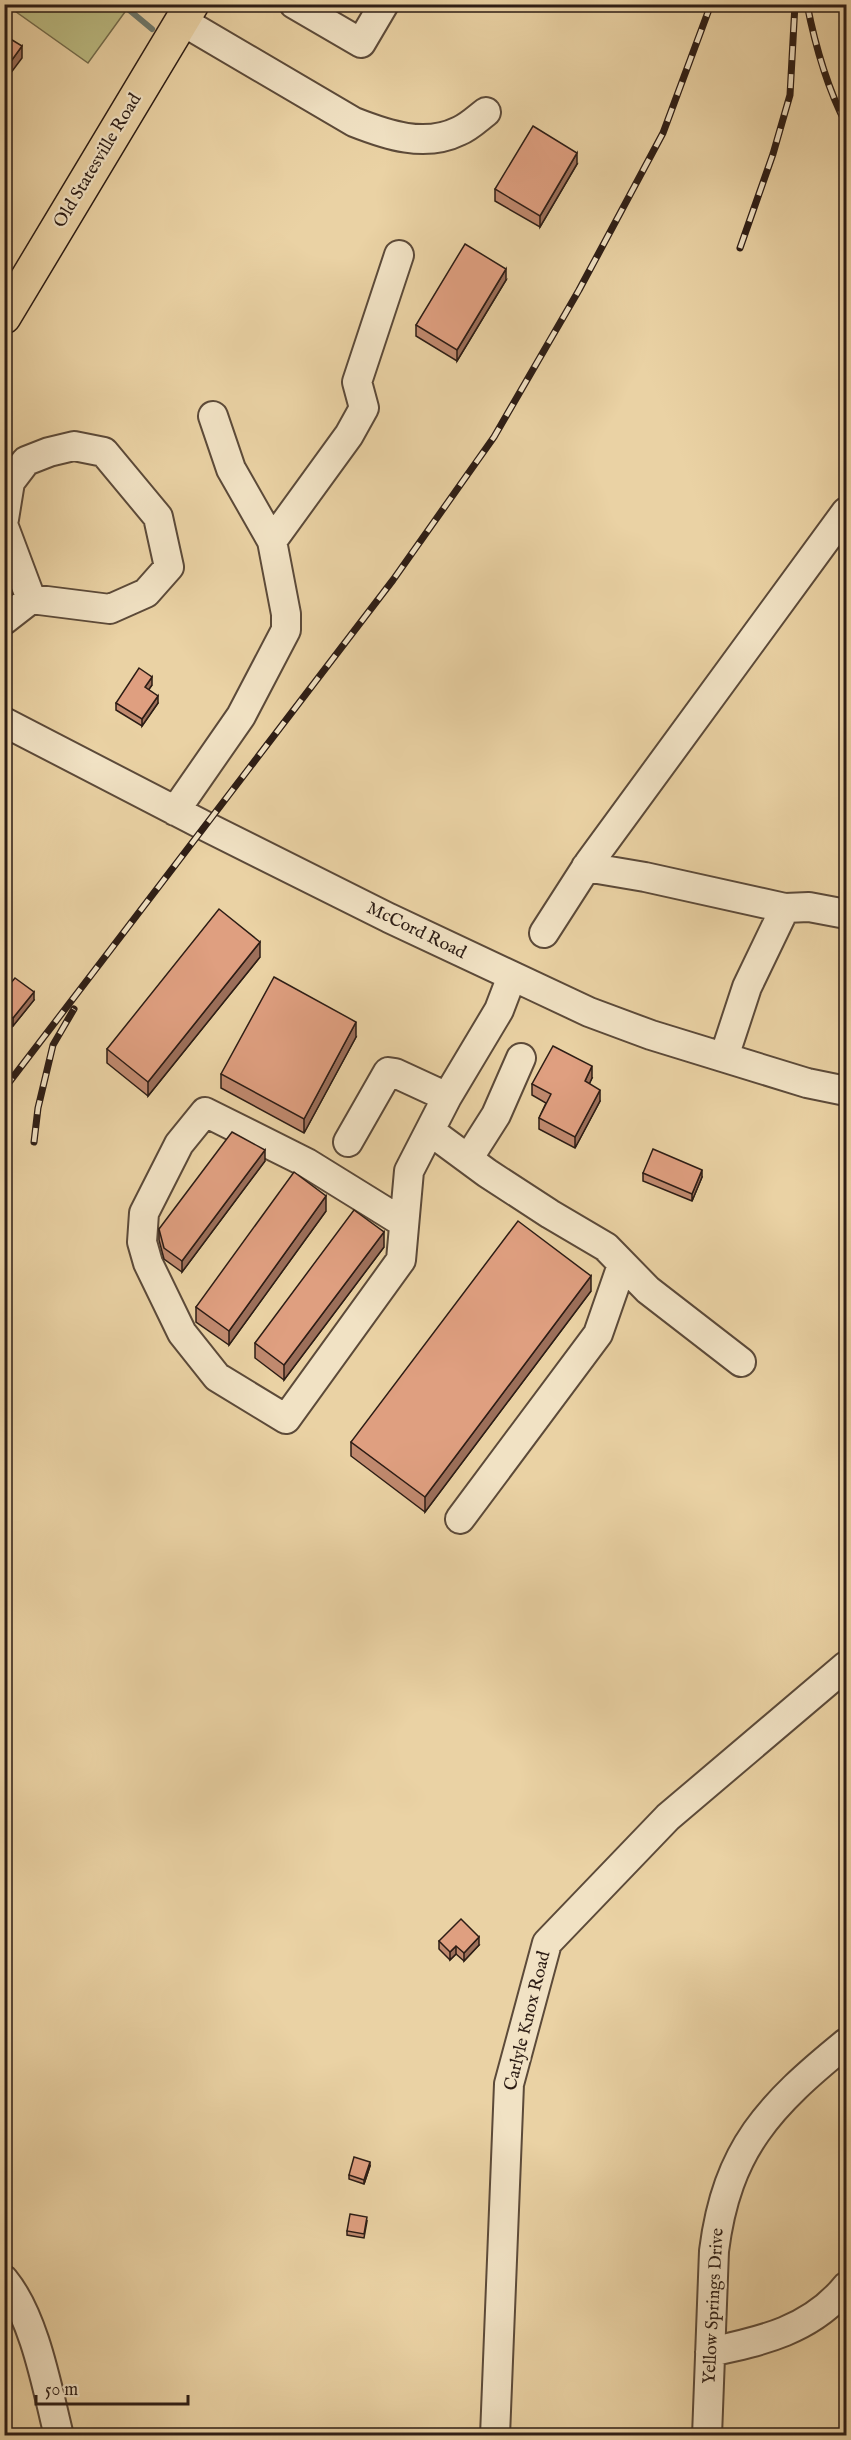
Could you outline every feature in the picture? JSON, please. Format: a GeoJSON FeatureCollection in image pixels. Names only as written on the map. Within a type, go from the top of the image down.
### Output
{"type":"FeatureCollection","features":[{"type":"Feature","properties":{"kind":"main road","name":"Old Statesville Road"},"geometry":{"type":"LineString","coordinates":[[4,317],[187,13]]}},
{"type":"Feature","properties":{"kind":"street"},"geometry":{"type":"LineString","coordinates":[[294,4],[361,43],[384,4]]}},
{"type":"Feature","properties":{"kind":"street"},"geometry":{"type":"LineString","coordinates":[[187,13],[354,122],[384,134],[424,140],[459,132],[486,112]]}},
{"type":"Feature","properties":{"kind":"street"},"geometry":{"type":"LineString","coordinates":[[272,541],[287,524],[349,435],[364,408],[357,382],[399,255]]}},
{"type":"Feature","properties":{"kind":"street"},"geometry":{"type":"LineString","coordinates":[[175,811],[241,716],[286,630],[286,614],[272,541],[231,469],[213,416]]}},
{"type":"Feature","properties":{"kind":"street"},"geometry":{"type":"LineString","coordinates":[[4,519],[10,482],[26,461],[74,446],[104,452],[158,517],[169,567],[146,593],[110,609],[31,599],[4,620]]}},
{"type":"Feature","properties":{"kind":"street"},"geometry":{"type":"LineString","coordinates":[[544,933],[586,867],[846,512]]}},
{"type":"Feature","properties":{"kind":"street"},"geometry":{"type":"LineString","coordinates":[[4,527],[31,599]]}},
{"type":"Feature","properties":{"kind":"street","name":"McCord Road"},"geometry":{"type":"LineString","coordinates":[[4,722],[389,918],[589,1012],[651,1035],[807,1083],[846,1091]]}},
{"type":"Feature","properties":{"kind":"street"},"geometry":{"type":"LineString","coordinates":[[586,867],[785,908],[809,907],[846,914]]}},
{"type":"Feature","properties":{"kind":"street"},"geometry":{"type":"LineString","coordinates":[[724,1057],[747,987],[785,908]]}},
{"type":"Feature","properties":{"kind":"street"},"geometry":{"type":"LineString","coordinates":[[404,1223],[307,1163],[206,1112],[178,1144],[144,1213],[142,1242],[148,1263],[182,1333],[217,1377],[286,1419],[401,1260],[409,1171],[447,1097],[499,1010],[512,976]]}},
{"type":"Feature","properties":{"kind":"street"},"geometry":{"type":"LineString","coordinates":[[468,1159],[496,1115],[521,1058]]}},
{"type":"Feature","properties":{"kind":"street"},"geometry":{"type":"LineString","coordinates":[[348,1142],[388,1072],[395,1073],[447,1097]]}},
{"type":"Feature","properties":{"kind":"street"},"geometry":{"type":"LineString","coordinates":[[430,1131],[550,1214],[606,1247],[648,1290],[741,1362]]}},
{"type":"Feature","properties":{"kind":"street"},"geometry":{"type":"LineString","coordinates":[[460,1519],[598,1334],[622,1265]]}},
{"type":"Feature","properties":{"kind":"street","name":"Carlyle Knox Road"},"geometry":{"type":"LineString","coordinates":[[495,2436],[508,2084],[547,1943],[668,1817],[846,1666]]}},
{"type":"Feature","properties":{"kind":"street","name":"Yellow Springs Drive"},"geometry":{"type":"LineString","coordinates":[[707,2436],[717,2228],[728,2186],[747,2145],[773,2109],[788,2093],[844,2051]]}},
{"type":"Feature","properties":{"kind":"street"},"geometry":{"type":"LineString","coordinates":[[4,2280],[14,2292],[37,2349],[59,2436]]}},
{"type":"Feature","properties":{"kind":"street"},"geometry":{"type":"LineString","coordinates":[[710,2352],[756,2342],[793,2330],[826,2308],[846,2287]]}},
{"type":"Feature","properties":{"kind":"green space"},"geometry":{"type":"Polygon","coordinates":[[[5,4],[130,4],[130,5],[88,63],[5,4]]]}},
{"type":"Feature","properties":{"kind":"building"},"geometry":{"type":"Polygon","coordinates":[[[4,35],[22,46],[4,71],[4,35]]]}},
{"type":"Feature","properties":{"kind":"building"},"geometry":{"type":"Polygon","coordinates":[[[533,126],[577,153],[540,216],[495,189],[533,126]]]}},
{"type":"Feature","properties":{"kind":"building"},"geometry":{"type":"Polygon","coordinates":[[[465,244],[506,269],[457,350],[416,325],[465,244]]]}},
{"type":"Feature","properties":{"kind":"building"},"geometry":{"type":"Polygon","coordinates":[[[139,668],[152,677],[145,687],[158,696],[142,719],[116,703],[139,668]]]}},
{"type":"Feature","properties":{"kind":"building"},"geometry":{"type":"Polygon","coordinates":[[[219,909],[260,942],[148,1082],[107,1049],[219,909]]]}},
{"type":"Feature","properties":{"kind":"building"},"geometry":{"type":"Polygon","coordinates":[[[274,977],[356,1022],[304,1119],[221,1074],[274,977]]]}},
{"type":"Feature","properties":{"kind":"building"},"geometry":{"type":"Polygon","coordinates":[[[15,978],[34,992],[13,1018],[4,1012],[4,991],[15,978]]]}},
{"type":"Feature","properties":{"kind":"building"},"geometry":{"type":"Polygon","coordinates":[[[553,1046],[592,1066],[585,1081],[600,1090],[575,1137],[539,1118],[551,1094],[532,1084],[553,1046]]]}},
{"type":"Feature","properties":{"kind":"building"},"geometry":{"type":"Polygon","coordinates":[[[232,1132],[265,1150],[182,1261],[164,1248],[159,1229],[232,1132]]]}},
{"type":"Feature","properties":{"kind":"building"},"geometry":{"type":"Polygon","coordinates":[[[653,1149],[702,1170],[692,1194],[643,1173],[653,1149]]]}},
{"type":"Feature","properties":{"kind":"building"},"geometry":{"type":"Polygon","coordinates":[[[294,1172],[326,1196],[229,1331],[196,1307],[294,1172]]]}},
{"type":"Feature","properties":{"kind":"building"},"geometry":{"type":"Polygon","coordinates":[[[354,1210],[384,1232],[284,1365],[255,1343],[354,1210]]]}},
{"type":"Feature","properties":{"kind":"building"},"geometry":{"type":"Polygon","coordinates":[[[518,1221],[591,1276],[425,1497],[351,1442],[518,1221]]]}},
{"type":"Feature","properties":{"kind":"building"},"geometry":{"type":"Polygon","coordinates":[[[461,1919],[479,1937],[464,1953],[456,1946],[450,1952],[439,1941],[461,1919]]]}},
{"type":"Feature","properties":{"kind":"building"},"geometry":{"type":"Polygon","coordinates":[[[354,2157],[370,2162],[364,2180],[349,2175],[354,2157]]]}},
{"type":"Feature","properties":{"kind":"building"},"geometry":{"type":"Polygon","coordinates":[[[350,2214],[367,2217],[364,2234],[347,2231],[350,2214]]]}},
{"type":"Feature","properties":{"kind":"waterway"},"geometry":{"type":"LineString","coordinates":[[122,4],[152,29]]}},
{"type":"Feature","properties":{"kind":"railway"},"geometry":{"type":"LineString","coordinates":[[4,1089],[393,580],[494,437],[579,290],[663,133],[711,4]]}},
{"type":"Feature","properties":{"kind":"railway"},"geometry":{"type":"LineString","coordinates":[[740,248],[773,154],[790,95],[795,4]]}},
{"type":"Feature","properties":{"kind":"railway"},"geometry":{"type":"LineString","coordinates":[[807,4],[822,66],[846,124]]}},
{"type":"Feature","properties":{"kind":"railway"},"geometry":{"type":"LineString","coordinates":[[34,1142],[38,1108],[53,1045],[74,1009]]}}]}
